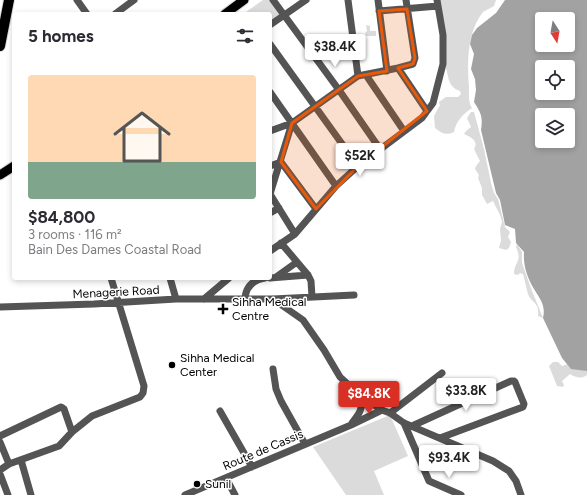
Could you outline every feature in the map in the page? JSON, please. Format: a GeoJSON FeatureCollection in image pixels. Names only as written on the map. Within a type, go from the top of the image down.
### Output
{"type":"FeatureCollection","features":[{"type":"Feature","properties":{"kind":"highway"},"geometry":{"type":"LineString","coordinates":[[0,46],[9,0]]}},
{"type":"Feature","properties":{"kind":"main road"},"geometry":{"type":"LineString","coordinates":[[227,12],[244,0]]}},
{"type":"Feature","properties":{"kind":"main road"},"geometry":{"type":"LineString","coordinates":[[0,176],[12,167]]}},
{"type":"Feature","properties":{"kind":"street"},"geometry":{"type":"LineString","coordinates":[[77,0],[86,12]]}},
{"type":"Feature","properties":{"kind":"street"},"geometry":{"type":"LineString","coordinates":[[118,12],[134,0]]}},
{"type":"Feature","properties":{"kind":"street"},"geometry":{"type":"LineString","coordinates":[[273,0],[380,149]]}},
{"type":"Feature","properties":{"kind":"street"},"geometry":{"type":"LineString","coordinates":[[272,24],[306,0]]}},
{"type":"Feature","properties":{"kind":"street"},"geometry":{"type":"LineString","coordinates":[[348,0],[358,76]]}},
{"type":"Feature","properties":{"kind":"street"},"geometry":{"type":"LineString","coordinates":[[378,0],[387,71]]}},
{"type":"Feature","properties":{"kind":"street"},"geometry":{"type":"LineString","coordinates":[[272,129],[292,123],[358,76],[387,71],[414,63],[415,58],[406,0]]}},
{"type":"Feature","properties":{"kind":"street"},"geometry":{"type":"LineString","coordinates":[[272,250],[296,234],[316,208],[336,186],[358,166],[422,118],[433,103],[440,81],[443,64],[443,35],[438,3],[407,9],[379,11]]}},
{"type":"Feature","properties":{"kind":"street"},"geometry":{"type":"LineString","coordinates":[[272,47],[358,166]]}},
{"type":"Feature","properties":{"kind":"street"},"geometry":{"type":"LineString","coordinates":[[398,68],[427,111]]}},
{"type":"Feature","properties":{"kind":"street"},"geometry":{"type":"LineString","coordinates":[[366,75],[404,131]]}},
{"type":"Feature","properties":{"kind":"street"},"geometry":{"type":"LineString","coordinates":[[272,100],[292,123],[336,186]]}},
{"type":"Feature","properties":{"kind":"street"},"geometry":{"type":"LineString","coordinates":[[272,188],[292,123]]}},
{"type":"Feature","properties":{"kind":"street"},"geometry":{"type":"LineString","coordinates":[[272,165],[281,162]]}},
{"type":"Feature","properties":{"kind":"street"},"geometry":{"type":"LineString","coordinates":[[281,162],[316,208]]}},
{"type":"Feature","properties":{"kind":"street"},"geometry":{"type":"LineString","coordinates":[[272,197],[296,234]]}},
{"type":"Feature","properties":{"kind":"street"},"geometry":{"type":"LineString","coordinates":[[272,212],[279,208]]}},
{"type":"Feature","properties":{"kind":"street"},"geometry":{"type":"LineString","coordinates":[[281,243],[308,275],[312,297]]}},
{"type":"Feature","properties":{"kind":"street"},"geometry":{"type":"LineString","coordinates":[[273,277],[297,262]]}},
{"type":"Feature","properties":{"kind":"street"},"geometry":{"type":"LineString","coordinates":[[273,277],[308,275]]}},
{"type":"Feature","properties":{"kind":"street"},"geometry":{"type":"LineString","coordinates":[[0,470],[9,464],[59,446],[72,432],[92,416],[140,397],[143,394],[144,386],[112,280]]}},
{"type":"Feature","properties":{"kind":"street"},"geometry":{"type":"LineString","coordinates":[[171,280],[176,299]]}},
{"type":"Feature","properties":{"kind":"street"},"geometry":{"type":"LineString","coordinates":[[204,299],[227,280]]}},
{"type":"Feature","properties":{"kind":"street"},"geometry":{"type":"LineString","coordinates":[[245,298],[246,291],[254,281],[258,280]]}},
{"type":"Feature","properties":{"kind":"street","name":"Menagerie Road"},"geometry":{"type":"LineString","coordinates":[[0,307],[176,299],[273,299],[354,295]]}},
{"type":"Feature","properties":{"kind":"street"},"geometry":{"type":"LineString","coordinates":[[273,299],[303,320],[324,350],[340,377],[362,397],[404,423],[493,461],[509,471],[516,481],[521,495]]}},
{"type":"Feature","properties":{"kind":"street"},"geometry":{"type":"LineString","coordinates":[[274,369],[276,389],[305,444]]}},
{"type":"Feature","properties":{"kind":"street"},"geometry":{"type":"LineString","coordinates":[[390,413],[442,373]]}},
{"type":"Feature","properties":{"kind":"street"},"geometry":{"type":"LineString","coordinates":[[412,426],[511,381],[515,382],[524,406],[440,438]]}},
{"type":"Feature","properties":{"kind":"street"},"geometry":{"type":"LineString","coordinates":[[351,425],[360,413],[362,397]]}},
{"type":"Feature","properties":{"kind":"street"},"geometry":{"type":"LineString","coordinates":[[0,436],[61,407],[64,409],[72,432]]}},
{"type":"Feature","properties":{"kind":"street","name":"Route de Cassis"},"geometry":{"type":"LineString","coordinates":[[184,495],[193,493],[351,425],[382,410]]}},
{"type":"Feature","properties":{"kind":"street"},"geometry":{"type":"LineString","coordinates":[[220,412],[252,467]]}},
{"type":"Feature","properties":{"kind":"street"},"geometry":{"type":"LineString","coordinates":[[404,423],[429,481],[461,495]]}},
{"type":"Feature","properties":{"kind":"street"},"geometry":{"type":"LineString","coordinates":[[0,442],[9,464]]}},
{"type":"Feature","properties":{"kind":"street"},"geometry":{"type":"LineString","coordinates":[[21,460],[31,495]]}},
{"type":"Feature","properties":{"kind":"street"},"geometry":{"type":"LineString","coordinates":[[0,474],[8,495]]}},
{"type":"Feature","properties":{"kind":"street"},"geometry":{"type":"LineString","coordinates":[[226,478],[235,495]]}},
{"type":"Feature","properties":{"kind":"highlighted area"},"geometry":{"type":"Polygon","coordinates":[[[407,9],[415,58],[413,64],[398,68],[427,111],[358,166],[316,209],[281,162],[292,123],[358,76],[387,71],[379,11],[407,9]]]}},
{"type":"Feature","properties":{"kind":"shaded area"},"geometry":{"type":"Polygon","coordinates":[[[263,0],[270,0],[280,15],[272,21],[272,12],[246,12],[263,0]]]}},
{"type":"Feature","properties":{"kind":"shaded area"},"geometry":{"type":"Polygon","coordinates":[[[438,0],[496,0],[494,6],[483,12],[471,38],[468,68],[469,98],[472,108],[460,118],[456,124],[454,132],[448,134],[442,133],[435,128],[434,116],[440,105],[439,102],[446,97],[458,97],[461,94],[460,91],[450,83],[444,63],[438,0]]]}},
{"type":"Feature","properties":{"kind":"shaded area"},"geometry":{"type":"Polygon","coordinates":[[[505,0],[587,0],[587,371],[571,369],[562,358],[543,318],[544,309],[542,302],[527,275],[524,262],[524,252],[516,243],[515,229],[505,225],[500,200],[496,193],[481,130],[481,115],[474,102],[476,90],[475,79],[471,69],[474,54],[470,44],[472,35],[477,28],[496,13],[505,0]]]}},
{"type":"Feature","properties":{"kind":"shaded area"},"geometry":{"type":"Polygon","coordinates":[[[366,25],[370,26],[370,31],[376,31],[376,36],[366,36],[366,25]]]}},
{"type":"Feature","properties":{"kind":"shaded area"},"geometry":{"type":"Polygon","coordinates":[[[471,112],[474,112],[491,183],[494,193],[498,199],[505,227],[510,232],[508,237],[511,242],[509,248],[506,250],[499,248],[502,222],[500,215],[493,201],[487,204],[482,195],[482,188],[478,178],[479,175],[475,169],[480,161],[474,149],[476,144],[472,138],[464,134],[471,127],[467,118],[471,112]]]}},
{"type":"Feature","properties":{"kind":"shaded area"},"geometry":{"type":"Polygon","coordinates":[[[517,244],[522,252],[522,263],[543,318],[538,316],[537,305],[529,297],[523,274],[514,274],[519,256],[516,247],[517,244]]]}},
{"type":"Feature","properties":{"kind":"shaded area"},"geometry":{"type":"Polygon","coordinates":[[[576,361],[587,367],[587,375],[578,378],[570,374],[562,381],[564,385],[563,387],[557,386],[549,366],[553,362],[558,362],[562,366],[576,361]]]}},
{"type":"Feature","properties":{"kind":"shaded area"},"geometry":{"type":"Polygon","coordinates":[[[390,415],[408,456],[374,471],[384,495],[346,495],[313,447],[390,415]]]}},
{"type":"Feature","properties":{"kind":"place","name":"Sihha Medical Centre"},"geometry":{"type":"Point","coordinates":[223,309]}},
{"type":"Feature","properties":{"kind":"place","name":"Sihha Medical Center"},"geometry":{"type":"Point","coordinates":[172,365]}},
{"type":"Feature","properties":{"kind":"place","name":"Sunil"},"geometry":{"type":"Point","coordinates":[197,484]}}]}
